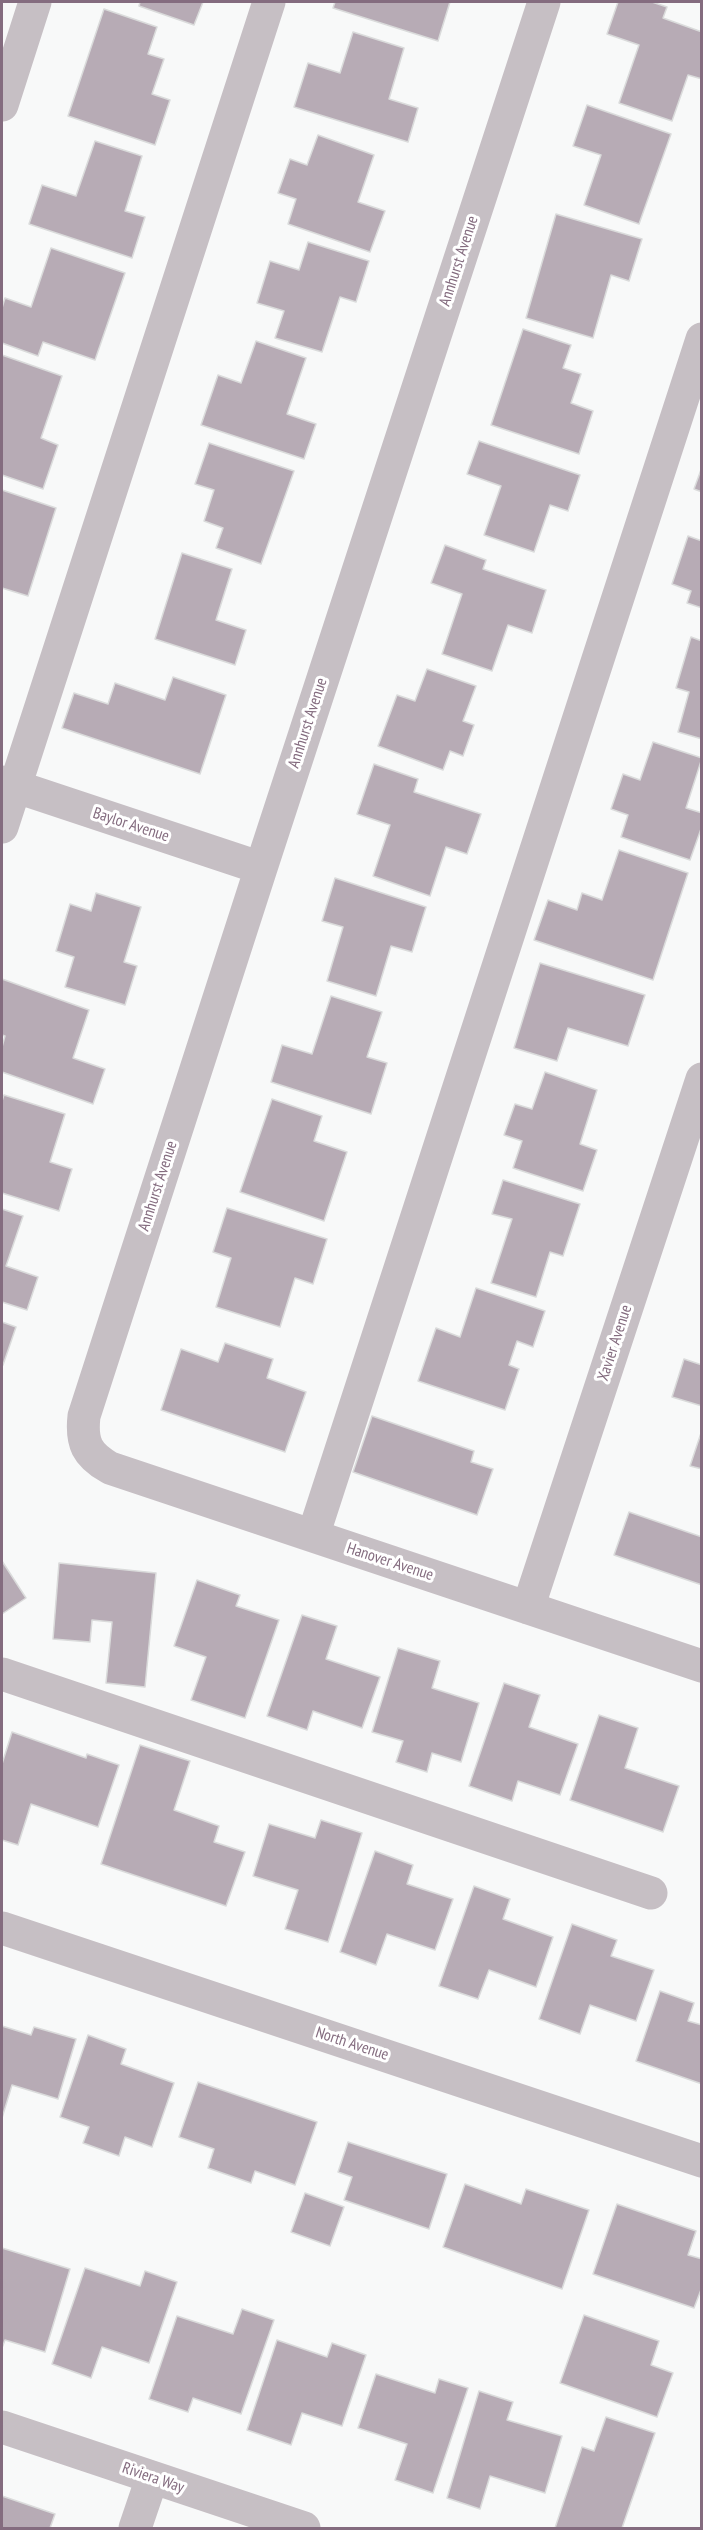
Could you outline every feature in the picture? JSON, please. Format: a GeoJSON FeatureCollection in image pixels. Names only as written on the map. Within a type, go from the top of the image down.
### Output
{"type":"FeatureCollection","features":[{"type":"Feature","properties":{"kind":"street"},"geometry":{"type":"LineString","coordinates":[[2,105],[35,2]]}},
{"type":"Feature","properties":{"kind":"street"},"geometry":{"type":"LineString","coordinates":[[2,827],[8,784],[269,2]]}},
{"type":"Feature","properties":{"kind":"street","name":"Annhurst Avenue"},"geometry":{"type":"LineString","coordinates":[[86,1447],[82,1432],[84,1416],[544,2]]}},
{"type":"Feature","properties":{"kind":"street"},"geometry":{"type":"LineString","coordinates":[[313,1536],[702,339]]}},
{"type":"Feature","properties":{"kind":"street","name":"Baylor Avenue"},"geometry":{"type":"LineString","coordinates":[[8,784],[261,867]]}},
{"type":"Feature","properties":{"kind":"street","name":"Xavier Avenue"},"geometry":{"type":"LineString","coordinates":[[528,1608],[702,1079]]}},
{"type":"Feature","properties":{"kind":"street","name":"Hanover Avenue"},"geometry":{"type":"LineString","coordinates":[[86,1447],[97,1461],[110,1468],[702,1666]]}},
{"type":"Feature","properties":{"kind":"street"},"geometry":{"type":"LineString","coordinates":[[2,1674],[651,1893]]}},
{"type":"Feature","properties":{"kind":"street","name":"North Avenue"},"geometry":{"type":"LineString","coordinates":[[2,1928],[702,2161]]}},
{"type":"Feature","properties":{"kind":"street","name":"Riviera Way"},"geometry":{"type":"LineString","coordinates":[[2,2427],[304,2529]]}},
{"type":"Feature","properties":{"kind":"street"},"geometry":{"type":"LineString","coordinates":[[135,2529],[152,2478]]}},
{"type":"Feature","properties":{"kind":"building"},"geometry":{"type":"Polygon","coordinates":[[[140,2],[203,2],[194,25],[139,6],[140,2]]]}},
{"type":"Feature","properties":{"kind":"building"},"geometry":{"type":"Polygon","coordinates":[[[335,2],[450,2],[438,41],[333,8],[335,2]]]}},
{"type":"Feature","properties":{"kind":"building"},"geometry":{"type":"Polygon","coordinates":[[[618,2],[652,2],[667,7],[663,18],[702,32],[702,79],[688,75],[672,121],[619,103],[639,45],[607,34],[618,2]]]}},
{"type":"Feature","properties":{"kind":"building"},"geometry":{"type":"Polygon","coordinates":[[[104,9],[157,27],[148,54],[164,59],[152,94],[170,100],[155,145],[68,116],[104,9]]]}},
{"type":"Feature","properties":{"kind":"building"},"geometry":{"type":"Polygon","coordinates":[[[353,32],[404,48],[389,99],[418,108],[408,142],[294,107],[308,63],[340,73],[353,32]]]}},
{"type":"Feature","properties":{"kind":"building"},"geometry":{"type":"Polygon","coordinates":[[[587,105],[671,134],[639,224],[584,205],[601,155],[573,146],[587,105]]]}},
{"type":"Feature","properties":{"kind":"building"},"geometry":{"type":"Polygon","coordinates":[[[318,135],[374,155],[358,202],[385,211],[370,252],[288,224],[296,199],[278,193],[290,159],[307,165],[318,135]]]}},
{"type":"Feature","properties":{"kind":"building"},"geometry":{"type":"Polygon","coordinates":[[[95,141],[142,156],[125,211],[145,217],[132,258],[29,224],[42,185],[76,196],[95,141]]]}},
{"type":"Feature","properties":{"kind":"building"},"geometry":{"type":"Polygon","coordinates":[[[556,214],[642,239],[629,281],[611,275],[593,338],[526,318],[556,214]]]}},
{"type":"Feature","properties":{"kind":"building"},"geometry":{"type":"Polygon","coordinates":[[[308,242],[369,261],[356,302],[340,297],[322,352],[275,338],[284,311],[257,303],[270,261],[299,270],[308,242]]]}},
{"type":"Feature","properties":{"kind":"building"},"geometry":{"type":"Polygon","coordinates":[[[51,248],[125,273],[95,360],[43,342],[38,356],[2,343],[2,308],[5,298],[31,307],[51,248]]]}},
{"type":"Feature","properties":{"kind":"building"},"geometry":{"type":"Polygon","coordinates":[[[523,329],[571,345],[563,368],[581,374],[571,403],[593,411],[579,454],[491,425],[523,329]]]}},
{"type":"Feature","properties":{"kind":"building"},"geometry":{"type":"Polygon","coordinates":[[[256,341],[306,358],[287,414],[316,424],[304,459],[201,425],[218,375],[241,383],[256,341]]]}},
{"type":"Feature","properties":{"kind":"building"},"geometry":{"type":"Polygon","coordinates":[[[2,355],[62,376],[41,438],[58,445],[43,489],[2,475],[2,355]]]}},
{"type":"Feature","properties":{"kind":"building"},"geometry":{"type":"Polygon","coordinates":[[[479,441],[580,475],[568,511],[550,505],[534,552],[484,535],[501,486],[467,474],[479,441]]]}},
{"type":"Feature","properties":{"kind":"building"},"geometry":{"type":"Polygon","coordinates":[[[209,443],[294,471],[261,564],[216,548],[223,528],[204,521],[214,490],[195,484],[209,443]]]}},
{"type":"Feature","properties":{"kind":"building"},"geometry":{"type":"Polygon","coordinates":[[[702,467],[702,492],[694,489],[702,467]]]}},
{"type":"Feature","properties":{"kind":"building"},"geometry":{"type":"Polygon","coordinates":[[[2,490],[56,508],[28,596],[2,588],[2,490]]]}},
{"type":"Feature","properties":{"kind":"building"},"geometry":{"type":"Polygon","coordinates":[[[688,536],[702,541],[702,608],[687,603],[691,591],[672,584],[688,536]]]}},
{"type":"Feature","properties":{"kind":"building"},"geometry":{"type":"Polygon","coordinates":[[[445,545],[486,560],[483,569],[546,590],[532,633],[508,625],[492,671],[442,654],[462,594],[431,583],[445,545]]]}},
{"type":"Feature","properties":{"kind":"building"},"geometry":{"type":"Polygon","coordinates":[[[182,553],[232,569],[216,620],[246,630],[235,665],[155,639],[182,553]]]}},
{"type":"Feature","properties":{"kind":"building"},"geometry":{"type":"Polygon","coordinates":[[[691,637],[702,641],[702,739],[678,732],[689,692],[676,688],[691,637]]]}},
{"type":"Feature","properties":{"kind":"building"},"geometry":{"type":"Polygon","coordinates":[[[427,669],[476,686],[463,721],[474,725],[463,756],[450,751],[443,770],[378,746],[397,695],[415,701],[427,669]]]}},
{"type":"Feature","properties":{"kind":"building"},"geometry":{"type":"Polygon","coordinates":[[[173,677],[226,695],[200,774],[62,728],[74,693],[108,704],[115,683],[165,700],[173,677]]]}},
{"type":"Feature","properties":{"kind":"building"},"geometry":{"type":"Polygon","coordinates":[[[653,742],[702,758],[686,808],[702,813],[702,826],[690,860],[621,837],[628,815],[611,809],[623,774],[640,780],[653,742]]]}},
{"type":"Feature","properties":{"kind":"building"},"geometry":{"type":"Polygon","coordinates":[[[374,764],[418,779],[414,792],[481,814],[467,854],[446,847],[430,896],[373,876],[390,825],[357,814],[374,764]]]}},
{"type":"Feature","properties":{"kind":"building"},"geometry":{"type":"Polygon","coordinates":[[[619,850],[688,873],[653,980],[534,940],[548,900],[577,910],[582,893],[602,900],[619,850]]]}},
{"type":"Feature","properties":{"kind":"building"},"geometry":{"type":"Polygon","coordinates":[[[335,878],[426,907],[412,952],[391,946],[376,996],[327,981],[343,927],[322,921],[335,878]]]}},
{"type":"Feature","properties":{"kind":"building"},"geometry":{"type":"Polygon","coordinates":[[[96,893],[141,907],[124,962],[137,966],[125,1005],[65,987],[74,957],[56,951],[70,904],[91,911],[96,893]]]}},
{"type":"Feature","properties":{"kind":"building"},"geometry":{"type":"Polygon","coordinates":[[[540,963],[645,995],[628,1046],[568,1028],[557,1061],[514,1048],[540,963]]]}},
{"type":"Feature","properties":{"kind":"building"},"geometry":{"type":"Polygon","coordinates":[[[2,979],[89,1010],[73,1058],[105,1069],[93,1104],[2,1072],[2,1047],[5,1036],[2,1035],[2,979]]]}},
{"type":"Feature","properties":{"kind":"building"},"geometry":{"type":"Polygon","coordinates":[[[331,996],[382,1012],[367,1057],[387,1063],[371,1114],[271,1082],[282,1045],[312,1054],[331,996]]]}},
{"type":"Feature","properties":{"kind":"building"},"geometry":{"type":"Polygon","coordinates":[[[545,1072],[597,1090],[580,1144],[597,1150],[583,1191],[513,1168],[522,1141],[504,1135],[515,1104],[532,1109],[545,1072]]]}},
{"type":"Feature","properties":{"kind":"building"},"geometry":{"type":"Polygon","coordinates":[[[4,1095],[65,1114],[50,1162],[72,1169],[59,1211],[2,1193],[2,1101],[4,1095]]]}},
{"type":"Feature","properties":{"kind":"building"},"geometry":{"type":"Polygon","coordinates":[[[272,1099],[322,1116],[314,1141],[347,1152],[324,1221],[240,1192],[272,1099]]]}},
{"type":"Feature","properties":{"kind":"building"},"geometry":{"type":"Polygon","coordinates":[[[503,1180],[580,1204],[563,1256],[550,1252],[536,1297],[491,1283],[512,1219],[492,1214],[503,1180]]]}},
{"type":"Feature","properties":{"kind":"building"},"geometry":{"type":"Polygon","coordinates":[[[227,1208],[327,1239],[313,1284],[295,1278],[280,1327],[216,1307],[231,1258],[213,1252],[227,1208]]]}},
{"type":"Feature","properties":{"kind":"building"},"geometry":{"type":"Polygon","coordinates":[[[2,1209],[23,1216],[6,1266],[38,1277],[27,1310],[2,1302],[2,1209]]]}},
{"type":"Feature","properties":{"kind":"building"},"geometry":{"type":"Polygon","coordinates":[[[476,1288],[545,1311],[533,1347],[517,1341],[509,1365],[519,1369],[505,1410],[418,1381],[436,1328],[460,1337],[476,1288]]]}},
{"type":"Feature","properties":{"kind":"building"},"geometry":{"type":"Polygon","coordinates":[[[2,1322],[16,1327],[3,1365],[2,1364],[2,1322]]]}},
{"type":"Feature","properties":{"kind":"building"},"geometry":{"type":"Polygon","coordinates":[[[225,1343],[273,1359],[267,1378],[306,1392],[285,1452],[161,1410],[181,1349],[218,1362],[225,1343]]]}},
{"type":"Feature","properties":{"kind":"building"},"geometry":{"type":"Polygon","coordinates":[[[684,1359],[702,1365],[702,1406],[672,1397],[684,1359]]]}},
{"type":"Feature","properties":{"kind":"building"},"geometry":{"type":"Polygon","coordinates":[[[372,1416],[474,1451],[471,1462],[493,1469],[477,1515],[353,1472],[372,1416]]]}},
{"type":"Feature","properties":{"kind":"building"},"geometry":{"type":"Polygon","coordinates":[[[702,1430],[702,1469],[690,1466],[702,1430]]]}},
{"type":"Feature","properties":{"kind":"building"},"geometry":{"type":"Polygon","coordinates":[[[629,1512],[702,1537],[702,1585],[614,1555],[629,1512]]]}},
{"type":"Feature","properties":{"kind":"building"},"geometry":{"type":"Polygon","coordinates":[[[2,1561],[26,1598],[2,1614],[2,1561]]]}},
{"type":"Feature","properties":{"kind":"building"},"geometry":{"type":"Polygon","coordinates":[[[59,1563],[156,1573],[145,1687],[106,1683],[112,1622],[92,1620],[90,1642],[53,1639],[59,1563]]]}},
{"type":"Feature","properties":{"kind":"building"},"geometry":{"type":"Polygon","coordinates":[[[197,1580],[240,1595],[236,1606],[279,1620],[245,1718],[191,1700],[206,1657],[174,1646],[197,1580]]]}},
{"type":"Feature","properties":{"kind":"building"},"geometry":{"type":"Polygon","coordinates":[[[302,1615],[337,1626],[326,1659],[380,1677],[362,1728],[313,1711],[307,1730],[267,1716],[302,1615]]]}},
{"type":"Feature","properties":{"kind":"building"},"geometry":{"type":"Polygon","coordinates":[[[398,1648],[440,1661],[432,1688],[479,1703],[461,1762],[432,1753],[427,1772],[396,1762],[403,1741],[372,1732],[398,1648]]]}},
{"type":"Feature","properties":{"kind":"building"},"geometry":{"type":"Polygon","coordinates":[[[504,1683],[540,1695],[529,1727],[578,1744],[560,1795],[518,1781],[512,1801],[469,1786],[504,1683]]]}},
{"type":"Feature","properties":{"kind":"building"},"geometry":{"type":"Polygon","coordinates":[[[599,1715],[638,1728],[625,1768],[679,1786],[663,1832],[570,1800],[599,1715]]]}},
{"type":"Feature","properties":{"kind":"building"},"geometry":{"type":"Polygon","coordinates":[[[12,1732],[86,1758],[87,1754],[119,1765],[98,1827],[31,1804],[18,1845],[2,1840],[2,1764],[12,1732]]]}},
{"type":"Feature","properties":{"kind":"building"},"geometry":{"type":"Polygon","coordinates":[[[140,1745],[190,1761],[174,1810],[219,1826],[214,1842],[245,1852],[226,1906],[101,1864],[140,1745]]]}},
{"type":"Feature","properties":{"kind":"building"},"geometry":{"type":"Polygon","coordinates":[[[321,1820],[362,1833],[328,1942],[285,1929],[298,1890],[253,1876],[269,1824],[315,1838],[321,1820]]]}},
{"type":"Feature","properties":{"kind":"building"},"geometry":{"type":"Polygon","coordinates":[[[375,1851],[413,1865],[407,1884],[453,1899],[435,1950],[387,1934],[376,1965],[340,1952],[375,1851]]]}},
{"type":"Feature","properties":{"kind":"building"},"geometry":{"type":"Polygon","coordinates":[[[474,1886],[510,1899],[503,1919],[553,1937],[536,1987],[489,1970],[478,1999],[439,1986],[474,1886]]]}},
{"type":"Feature","properties":{"kind":"building"},"geometry":{"type":"Polygon","coordinates":[[[572,1924],[617,1940],[611,1956],[654,1970],[636,2021],[590,2005],[580,2034],[539,2019],[572,1924]]]}},
{"type":"Feature","properties":{"kind":"building"},"geometry":{"type":"Polygon","coordinates":[[[660,1991],[694,2003],[688,2021],[702,2025],[702,2084],[636,2061],[660,1991]]]}},
{"type":"Feature","properties":{"kind":"building"},"geometry":{"type":"Polygon","coordinates":[[[2,2026],[31,2035],[34,2027],[76,2039],[58,2099],[12,2085],[2,2118],[2,2026]]]}},
{"type":"Feature","properties":{"kind":"building"},"geometry":{"type":"Polygon","coordinates":[[[88,2035],[126,2049],[121,2064],[174,2083],[152,2147],[125,2137],[119,2156],[83,2143],[89,2127],[60,2117],[88,2035]]]}},
{"type":"Feature","properties":{"kind":"building"},"geometry":{"type":"Polygon","coordinates":[[[198,2082],[317,2122],[295,2185],[255,2171],[251,2183],[208,2168],[214,2149],[179,2137],[198,2082]]]}},
{"type":"Feature","properties":{"kind":"building"},"geometry":{"type":"Polygon","coordinates":[[[348,2142],[447,2174],[429,2229],[344,2200],[352,2177],[338,2172],[348,2142]]]}},
{"type":"Feature","properties":{"kind":"building"},"geometry":{"type":"Polygon","coordinates":[[[465,2184],[521,2204],[526,2189],[589,2210],[562,2289],[443,2247],[465,2184]]]}},
{"type":"Feature","properties":{"kind":"building"},"geometry":{"type":"Polygon","coordinates":[[[305,2193],[344,2207],[330,2246],[291,2232],[305,2193]]]}},
{"type":"Feature","properties":{"kind":"building"},"geometry":{"type":"Polygon","coordinates":[[[617,2204],[696,2231],[688,2255],[702,2259],[702,2287],[694,2308],[593,2274],[617,2204]]]}},
{"type":"Feature","properties":{"kind":"building"},"geometry":{"type":"Polygon","coordinates":[[[2,2248],[70,2269],[45,2352],[5,2340],[2,2348],[2,2248]]]}},
{"type":"Feature","properties":{"kind":"building"},"geometry":{"type":"Polygon","coordinates":[[[85,2268],[140,2286],[145,2271],[177,2282],[149,2363],[102,2347],[91,2378],[52,2364],[85,2268]]]}},
{"type":"Feature","properties":{"kind":"building"},"geometry":{"type":"Polygon","coordinates":[[[242,2309],[274,2320],[241,2414],[193,2398],[188,2412],[149,2399],[177,2316],[233,2334],[242,2309]]]}},
{"type":"Feature","properties":{"kind":"building"},"geometry":{"type":"Polygon","coordinates":[[[584,2315],[659,2341],[651,2365],[673,2373],[657,2417],[560,2383],[584,2315]]]}},
{"type":"Feature","properties":{"kind":"building"},"geometry":{"type":"Polygon","coordinates":[[[277,2340],[327,2357],[332,2343],[366,2355],[342,2426],[302,2413],[291,2445],[247,2430],[277,2340]]]}},
{"type":"Feature","properties":{"kind":"building"},"geometry":{"type":"Polygon","coordinates":[[[376,2374],[435,2393],[439,2379],[468,2388],[433,2493],[395,2480],[407,2444],[358,2428],[376,2374]]]}},
{"type":"Feature","properties":{"kind":"building"},"geometry":{"type":"Polygon","coordinates":[[[479,2391],[513,2402],[507,2420],[562,2436],[545,2493],[490,2476],[480,2509],[447,2498],[479,2391]]]}},
{"type":"Feature","properties":{"kind":"building"},"geometry":{"type":"Polygon","coordinates":[[[606,2417],[655,2433],[622,2528],[555,2528],[582,2447],[594,2451],[606,2417]]]}},
{"type":"Feature","properties":{"kind":"building"},"geometry":{"type":"Polygon","coordinates":[[[2,2496],[55,2514],[50,2528],[2,2528],[2,2496]]]}}]}
